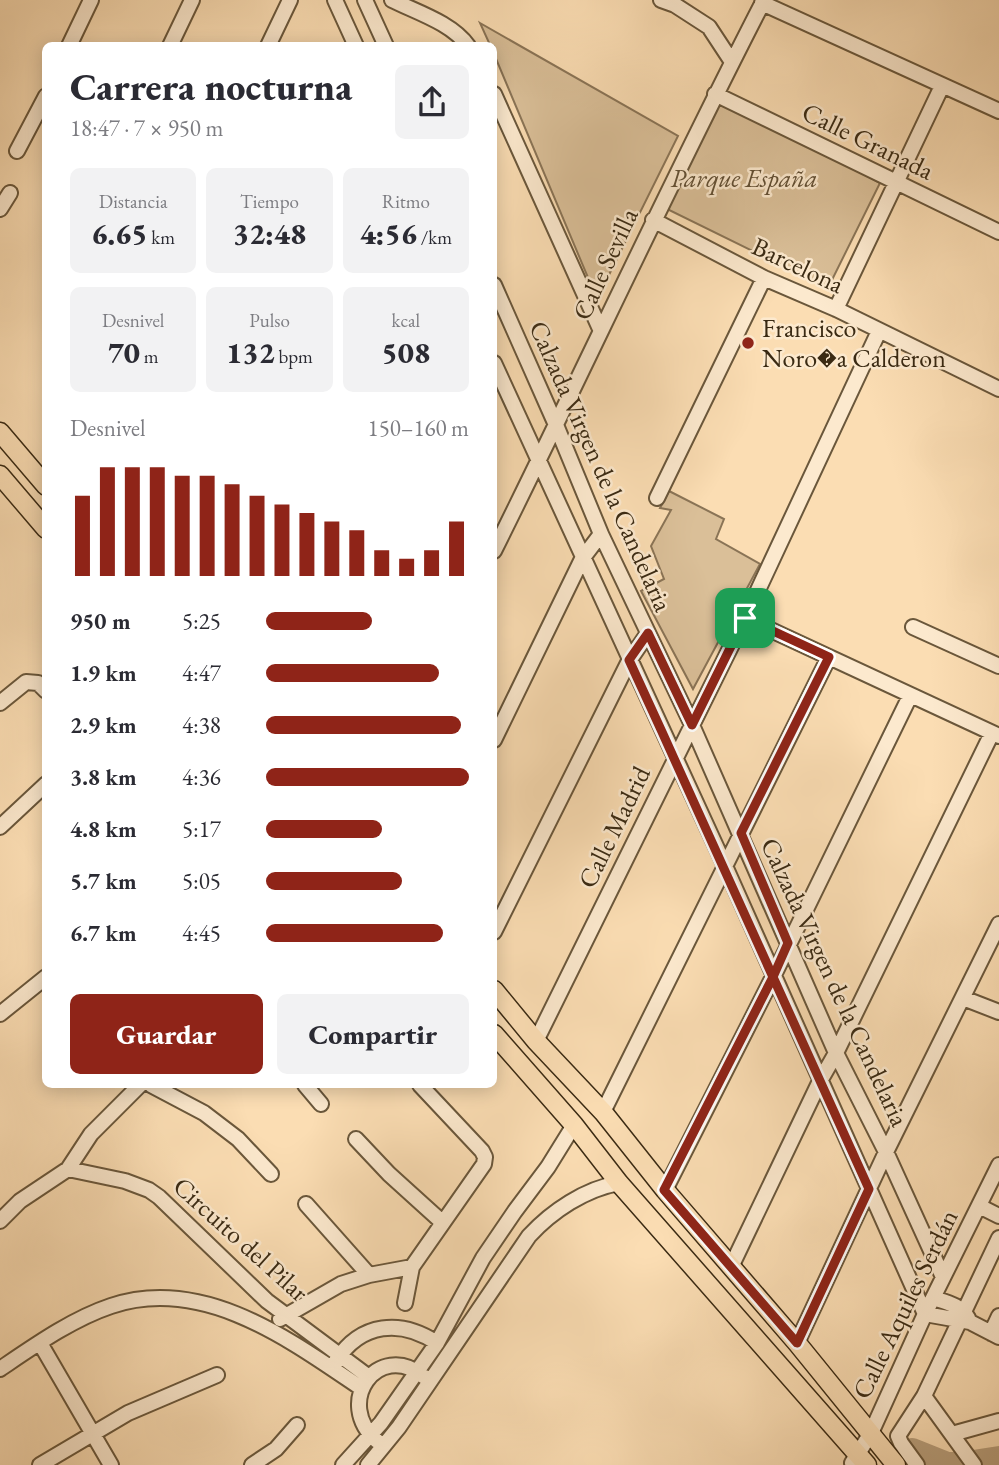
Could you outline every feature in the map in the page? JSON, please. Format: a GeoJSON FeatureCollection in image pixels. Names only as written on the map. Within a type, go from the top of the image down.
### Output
{"type":"FeatureCollection","features":[{"type":"Feature","properties":{"kind":"main road"},"geometry":{"type":"LineString","coordinates":[[0,432],[42,481]]}},
{"type":"Feature","properties":{"kind":"main road"},"geometry":{"type":"LineString","coordinates":[[0,475],[42,524]]}},
{"type":"Feature","properties":{"kind":"main road"},"geometry":{"type":"LineString","coordinates":[[497,994],[536,1041],[603,1112],[664,1190],[797,1343],[896,1465]]}},
{"type":"Feature","properties":{"kind":"main road"},"geometry":{"type":"LineString","coordinates":[[497,1037],[574,1125],[619,1183],[753,1333],[858,1462]]}},
{"type":"Feature","properties":{"kind":"street"},"geometry":{"type":"LineString","coordinates":[[71,42],[91,0]]}},
{"type":"Feature","properties":{"kind":"street"},"geometry":{"type":"LineString","coordinates":[[172,42],[192,0]]}},
{"type":"Feature","properties":{"kind":"street"},"geometry":{"type":"LineString","coordinates":[[270,42],[290,0]]}},
{"type":"Feature","properties":{"kind":"street"},"geometry":{"type":"LineString","coordinates":[[335,0],[354,42]]}},
{"type":"Feature","properties":{"kind":"street"},"geometry":{"type":"LineString","coordinates":[[365,0],[384,42]]}},
{"type":"Feature","properties":{"kind":"street"},"geometry":{"type":"LineString","coordinates":[[392,0],[442,25],[466,42]]}},
{"type":"Feature","properties":{"kind":"street"},"geometry":{"type":"LineString","coordinates":[[661,0],[675,5],[709,27],[732,62]]}},
{"type":"Feature","properties":{"kind":"street"},"geometry":{"type":"LineString","coordinates":[[763,2],[999,111]]}},
{"type":"Feature","properties":{"kind":"street","name":"Calle Sevilla"},"geometry":{"type":"LineString","coordinates":[[497,545],[653,220],[763,2]]}},
{"type":"Feature","properties":{"kind":"street"},"geometry":{"type":"LineString","coordinates":[[836,309],[942,86]]}},
{"type":"Feature","properties":{"kind":"street","name":"Calle Granada"},"geometry":{"type":"LineString","coordinates":[[715,94],[999,232]]}},
{"type":"Feature","properties":{"kind":"street"},"geometry":{"type":"LineString","coordinates":[[497,101],[601,331]]}},
{"type":"Feature","properties":{"kind":"street"},"geometry":{"type":"LineString","coordinates":[[17,151],[39,125]]}},
{"type":"Feature","properties":{"kind":"street"},"geometry":{"type":"LineString","coordinates":[[0,209],[10,193]]}},
{"type":"Feature","properties":{"kind":"street","name":"Barcelona"},"geometry":{"type":"LineString","coordinates":[[653,220],[764,278],[836,309],[999,388]]}},
{"type":"Feature","properties":{"kind":"street"},"geometry":{"type":"LineString","coordinates":[[657,498],[764,278]]}},
{"type":"Feature","properties":{"kind":"street","name":"Calzada Virgen de la Candelaria"},"geometry":{"type":"LineString","coordinates":[[497,292],[601,534],[741,833],[836,1052],[886,1152],[943,1277]]}},
{"type":"Feature","properties":{"kind":"street","name":"Calle Madrid"},"geometry":{"type":"LineString","coordinates":[[536,1041],[745,618],[879,331]]}},
{"type":"Feature","properties":{"kind":"street","name":"Calzada Virgen de la Candelaria"},"geometry":{"type":"LineString","coordinates":[[498,385],[539,459],[925,1314]]}},
{"type":"Feature","properties":{"kind":"street"},"geometry":{"type":"LineString","coordinates":[[497,734],[582,559],[601,534]]}},
{"type":"Feature","properties":{"kind":"street"},"geometry":{"type":"LineString","coordinates":[[730,1267],[820,1080],[996,735],[745,618]]}},
{"type":"Feature","properties":{"kind":"street"},"geometry":{"type":"LineString","coordinates":[[913,627],[999,666]]}},
{"type":"Feature","properties":{"kind":"street"},"geometry":{"type":"LineString","coordinates":[[497,926],[629,660],[648,633]]}},
{"type":"Feature","properties":{"kind":"street"},"geometry":{"type":"LineString","coordinates":[[603,1112],[829,657]]}},
{"type":"Feature","properties":{"kind":"street"},"geometry":{"type":"LineString","coordinates":[[0,703],[26,682],[38,682],[42,686]]}},
{"type":"Feature","properties":{"kind":"street"},"geometry":{"type":"LineString","coordinates":[[664,1190],[773,977],[910,696]]}},
{"type":"Feature","properties":{"kind":"street"},"geometry":{"type":"LineString","coordinates":[[0,827],[42,788]]}},
{"type":"Feature","properties":{"kind":"street"},"geometry":{"type":"LineString","coordinates":[[797,1343],[886,1152],[999,924]]}},
{"type":"Feature","properties":{"kind":"street"},"geometry":{"type":"LineString","coordinates":[[0,1014],[42,980]]}},
{"type":"Feature","properties":{"kind":"street"},"geometry":{"type":"LineString","coordinates":[[963,998],[999,1013]]}},
{"type":"Feature","properties":{"kind":"street"},"geometry":{"type":"LineString","coordinates":[[0,1221],[20,1201],[68,1169],[91,1134],[137,1088]]}},
{"type":"Feature","properties":{"kind":"street"},"geometry":{"type":"LineString","coordinates":[[157,1088],[204,1113],[237,1139],[271,1174]]}},
{"type":"Feature","properties":{"kind":"street"},"geometry":{"type":"LineString","coordinates":[[308,1088],[321,1104]]}},
{"type":"Feature","properties":{"kind":"street"},"geometry":{"type":"LineString","coordinates":[[405,1303],[412,1267],[484,1164],[485,1157],[423,1088]]}},
{"type":"Feature","properties":{"kind":"street"},"geometry":{"type":"LineString","coordinates":[[343,1465],[371,1435],[438,1343],[500,1232],[548,1167],[574,1125]]}},
{"type":"Feature","properties":{"kind":"street"},"geometry":{"type":"LineString","coordinates":[[356,1139],[389,1174],[442,1222]]}},
{"type":"Feature","properties":{"kind":"street","name":"Calle Aquiles Serdán"},"geometry":{"type":"LineString","coordinates":[[858,1462],[925,1314],[999,1165]]}},
{"type":"Feature","properties":{"kind":"street","name":"Circuito del Pilar"},"geometry":{"type":"LineString","coordinates":[[68,1169],[125,1181],[149,1190],[170,1206],[267,1301],[340,1355],[365,1383]]}},
{"type":"Feature","properties":{"kind":"street"},"geometry":{"type":"LineString","coordinates":[[368,1465],[399,1427],[538,1226],[588,1192],[619,1183]]}},
{"type":"Feature","properties":{"kind":"street"},"geometry":{"type":"LineString","coordinates":[[306,1204],[369,1275]]}},
{"type":"Feature","properties":{"kind":"street"},"geometry":{"type":"LineString","coordinates":[[979,1206],[999,1216]]}},
{"type":"Feature","properties":{"kind":"street"},"geometry":{"type":"LineString","coordinates":[[917,1465],[898,1437],[924,1396],[965,1318],[999,1238]]}},
{"type":"Feature","properties":{"kind":"street"},"geometry":{"type":"LineString","coordinates":[[267,1328],[341,1284],[369,1275],[412,1267]]}},
{"type":"Feature","properties":{"kind":"street"},"geometry":{"type":"LineString","coordinates":[[474,1277],[494,1289]]}},
{"type":"Feature","properties":{"kind":"street"},"geometry":{"type":"LineString","coordinates":[[933,1298],[995,1335],[999,1316]]}},
{"type":"Feature","properties":{"kind":"street","name":"Circuito del Pilar"},"geometry":{"type":"LineString","coordinates":[[0,1369],[93,1313],[135,1300],[167,1299],[201,1302],[233,1313],[267,1328],[332,1368],[365,1383]]}},
{"type":"Feature","properties":{"kind":"street"},"geometry":{"type":"LineString","coordinates":[[925,1314],[965,1318]]}},
{"type":"Feature","properties":{"kind":"street"},"geometry":{"type":"LineString","coordinates":[[332,1368],[340,1355],[359,1336],[372,1330],[388,1327],[421,1331],[438,1343]]}},
{"type":"Feature","properties":{"kind":"street"},"geometry":{"type":"LineString","coordinates":[[40,1343],[111,1465]]}},
{"type":"Feature","properties":{"kind":"street"},"geometry":{"type":"LineString","coordinates":[[383,1446],[364,1428],[359,1415],[358,1402],[365,1383],[380,1368],[393,1364],[416,1370],[429,1380]]}},
{"type":"Feature","properties":{"kind":"street"},"geometry":{"type":"LineString","coordinates":[[40,1465],[93,1432],[155,1400],[217,1375]]}},
{"type":"Feature","properties":{"kind":"street"},"geometry":{"type":"LineString","coordinates":[[924,1396],[974,1465]]}},
{"type":"Feature","properties":{"kind":"street"},"geometry":{"type":"LineString","coordinates":[[952,1434],[999,1421]]}},
{"type":"Feature","properties":{"kind":"street"},"geometry":{"type":"LineString","coordinates":[[251,1465],[276,1448],[297,1425]]}},
{"type":"Feature","properties":{"kind":"green space"},"geometry":{"type":"Polygon","coordinates":[[[480,23],[678,136],[597,299],[497,61],[497,42],[489,42],[480,23]]]}},
{"type":"Feature","properties":{"kind":"green space","name":"Parque España"},"geometry":{"type":"Polygon","coordinates":[[[718,94],[880,183],[828,288],[661,206],[718,94]]]}},
{"type":"Feature","properties":{"kind":"green space"},"geometry":{"type":"Polygon","coordinates":[[[669,491],[724,519],[716,539],[760,564],[693,689],[641,591],[664,579],[651,546],[671,510],[660,508],[669,491]]]}},
{"type":"Feature","properties":{"kind":"waterway"},"geometry":{"type":"LineString","coordinates":[[912,1450],[947,1464],[999,1458]]}},
{"type":"Feature","properties":{"kind":"place","name":"Francisco Noro�a Calderon"},"geometry":{"type":"Point","coordinates":[748,343]}},
{"type":"Feature","properties":{"kind":"route"},"geometry":{"type":"LineString","coordinates":[[745,618],[692,725],[648,633],[629,660],[725,866],[773,977],[869,1189],[797,1343],[664,1190],[773,977],[788,943],[741,833],[829,657],[745,618]]}}]}
